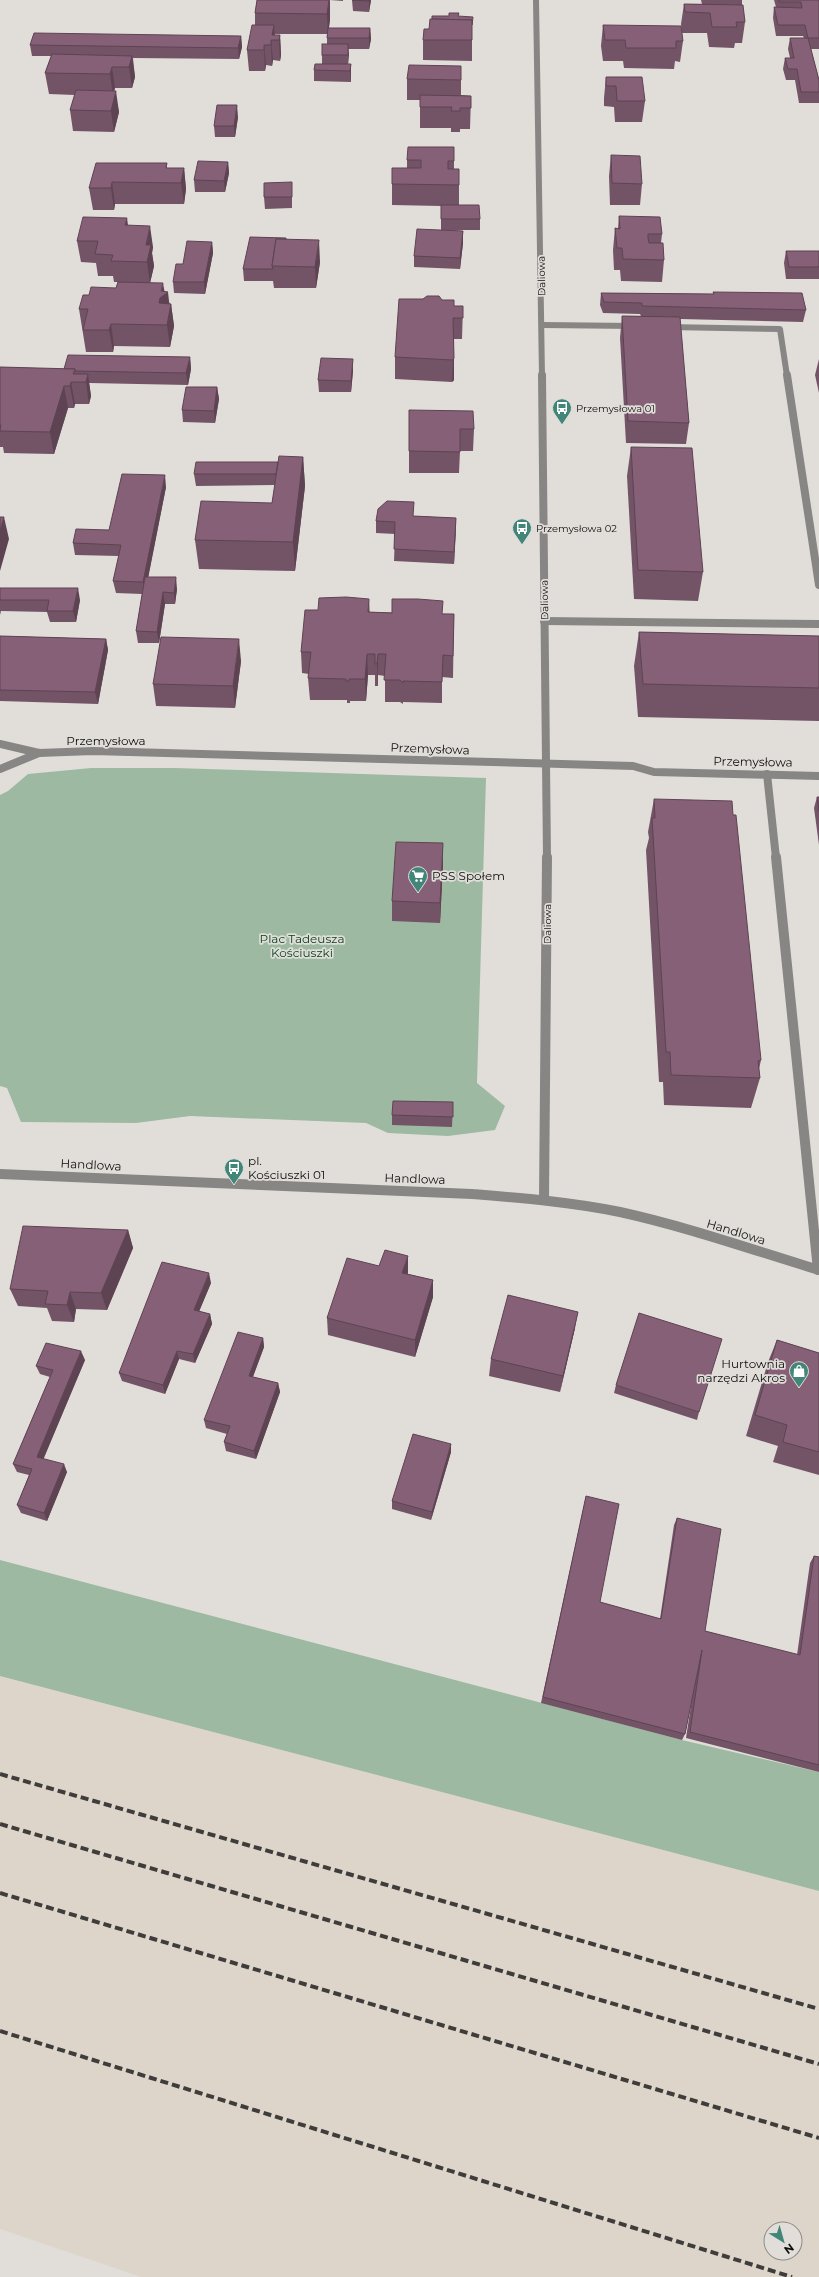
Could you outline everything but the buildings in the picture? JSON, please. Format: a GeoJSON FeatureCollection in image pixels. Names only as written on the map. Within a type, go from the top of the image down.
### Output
{"type":"FeatureCollection","features":[{"type":"Feature","properties":{"kind":"street","name":"Daliowa"},"geometry":{"type":"LineString","coordinates":[[536,0],[542,325],[544,621],[548,764],[544,1200]]}},
{"type":"Feature","properties":{"kind":"street"},"geometry":{"type":"LineString","coordinates":[[542,325],[640,326]]}},
{"type":"Feature","properties":{"kind":"street"},"geometry":{"type":"LineString","coordinates":[[662,327],[780,329],[819,585]]}},
{"type":"Feature","properties":{"kind":"street"},"geometry":{"type":"LineString","coordinates":[[544,621],[819,624]]}},
{"type":"Feature","properties":{"kind":"street","name":"Przemysłowa"},"geometry":{"type":"LineString","coordinates":[[0,744],[39,753],[93,751],[633,766],[654,772],[819,776]]}},
{"type":"Feature","properties":{"kind":"street","name":"Przemysłowa"},"geometry":{"type":"LineString","coordinates":[[0,769],[39,753]]}},
{"type":"Feature","properties":{"kind":"street"},"geometry":{"type":"LineString","coordinates":[[767,774],[818,1270]]}},
{"type":"Feature","properties":{"kind":"street","name":"Handlowa"},"geometry":{"type":"LineString","coordinates":[[0,1174],[472,1194],[544,1200],[595,1207],[646,1219],[818,1270]]}},
{"type":"Feature","properties":{"kind":"shaded area"},"geometry":{"type":"Polygon","coordinates":[[[0,1676],[819,1891],[819,2277],[141,2277],[0,2229],[0,1676]]]}},
{"type":"Feature","properties":{"kind":"green space","name":"Plac Tadeusza Kościuszki"},"geometry":{"type":"Polygon","coordinates":[[[91,768],[175,768],[486,778],[477,1083],[505,1106],[495,1130],[448,1136],[388,1133],[366,1123],[190,1116],[136,1123],[21,1122],[7,1088],[0,1086],[0,795],[8,791],[28,774],[91,768]]]}},
{"type":"Feature","properties":{"kind":"green space"},"geometry":{"type":"Polygon","coordinates":[[[0,1560],[682,1740],[819,1772],[819,1891],[0,1676],[0,1560]]]}},
{"type":"Feature","properties":{"kind":"railway"},"geometry":{"type":"LineString","coordinates":[[0,1774],[819,2009]]}},
{"type":"Feature","properties":{"kind":"railway"},"geometry":{"type":"LineString","coordinates":[[0,1824],[819,2064]]}},
{"type":"Feature","properties":{"kind":"railway"},"geometry":{"type":"LineString","coordinates":[[0,1893],[819,2138]]}},
{"type":"Feature","properties":{"kind":"railway"},"geometry":{"type":"LineString","coordinates":[[0,2031],[792,2277]]}},
{"type":"Feature","properties":{"kind":"place","name":"Przemysłowa 01"},"geometry":{"type":"Point","coordinates":[562,425]}},
{"type":"Feature","properties":{"kind":"place","name":"Przemysłowa 02"},"geometry":{"type":"Point","coordinates":[522,545]}},
{"type":"Feature","properties":{"kind":"place","name":"PSS Społem"},"geometry":{"type":"Point","coordinates":[418,893]}},
{"type":"Feature","properties":{"kind":"place","name":"pl. Kościuszki 01"},"geometry":{"type":"Point","coordinates":[234,1185]}},
{"type":"Feature","properties":{"kind":"place","name":"Hurtownia narzędzi Akros"},"geometry":{"type":"Point","coordinates":[799,1388]}}]}
